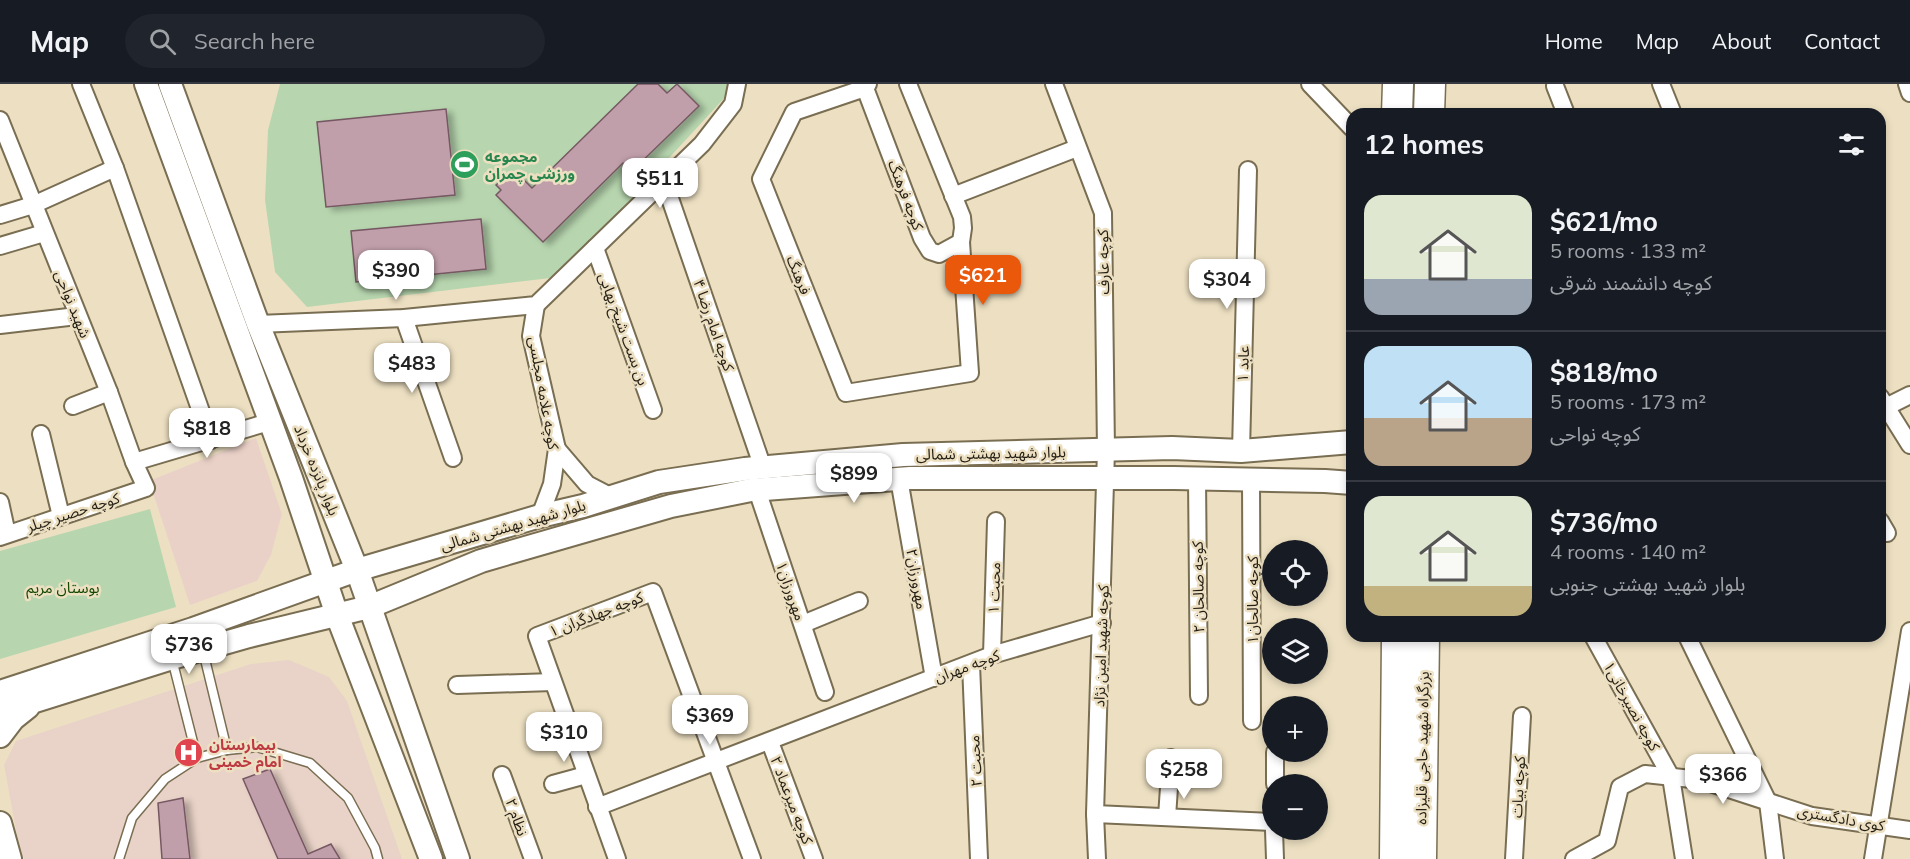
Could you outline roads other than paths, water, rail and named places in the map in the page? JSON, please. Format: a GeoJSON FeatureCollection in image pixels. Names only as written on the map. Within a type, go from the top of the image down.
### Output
{"type":"FeatureCollection","features":[{"type":"Feature","properties":{"kind":"highway"},"geometry":{"type":"LineString","coordinates":[[1397,108],[1398,84]]}},
{"type":"Feature","properties":{"kind":"highway"},"geometry":{"type":"LineString","coordinates":[[1430,84],[1430,108]]}},
{"type":"Feature","properties":{"kind":"highway","name":"بزرگراه شهید حاجی قلیزاده"},"geometry":{"type":"LineString","coordinates":[[1395,859],[1397,642]]}},
{"type":"Feature","properties":{"kind":"highway","name":"بزرگراه شهید حاجی قلیزاده"},"geometry":{"type":"LineString","coordinates":[[1421,859],[1424,642]]}},
{"type":"Feature","properties":{"kind":"main road","name":"بلوار پانزده خرداد"},"geometry":{"type":"LineString","coordinates":[[146,84],[337,615],[431,859]]}},
{"type":"Feature","properties":{"kind":"main road","name":"بلوار پانزده خرداد"},"geometry":{"type":"LineString","coordinates":[[170,84],[258,324],[357,570],[458,859]]}},
{"type":"Feature","properties":{"kind":"main road","name":"بلوار شهید بهشتی شمالی"},"geometry":{"type":"LineString","coordinates":[[0,692],[193,629],[325,580],[659,482],[763,468],[903,455],[1172,448],[1241,451],[1346,442]]}},
{"type":"Feature","properties":{"kind":"main road","name":"بلوار شهید بهشتی شمالی"},"geometry":{"type":"LineString","coordinates":[[0,712],[249,636],[369,607],[482,561],[671,506],[757,490],[899,479],[1197,478],[1346,483]]}},
{"type":"Feature","properties":{"kind":"main road"},"geometry":{"type":"LineString","coordinates":[[426,550],[422,563],[424,572],[431,578],[439,579]]}},
{"type":"Feature","properties":{"kind":"main road"},"geometry":{"type":"LineString","coordinates":[[242,611],[249,636]]}},
{"type":"Feature","properties":{"kind":"main road"},"geometry":{"type":"LineString","coordinates":[[0,736],[13,718],[35,702]]}},
{"type":"Feature","properties":{"kind":"main road"},"geometry":{"type":"LineString","coordinates":[[0,823],[10,859]]}},
{"type":"Feature","properties":{"kind":"street"},"geometry":{"type":"LineString","coordinates":[[81,84],[115,168],[211,440]]}},
{"type":"Feature","properties":{"kind":"street"},"geometry":{"type":"LineString","coordinates":[[258,324],[404,318],[536,304],[702,144],[733,104],[737,84]]}},
{"type":"Feature","properties":{"kind":"street"},"geometry":{"type":"LineString","coordinates":[[908,84],[962,216],[961,242]]}},
{"type":"Feature","properties":{"kind":"street","name":"کوچه عارف"},"geometry":{"type":"LineString","coordinates":[[1054,84],[1102,213],[1105,478]]}},
{"type":"Feature","properties":{"kind":"street"},"geometry":{"type":"LineString","coordinates":[[1310,84],[1346,122]]}},
{"type":"Feature","properties":{"kind":"street"},"geometry":{"type":"LineString","coordinates":[[1661,84],[1671,108]]}},
{"type":"Feature","properties":{"kind":"street"},"geometry":{"type":"LineString","coordinates":[[1907,84],[1910,93]]}},
{"type":"Feature","properties":{"kind":"street","name":"کوچه فرهنگ"},"geometry":{"type":"LineString","coordinates":[[865,85],[922,238],[930,251],[939,254],[961,242]]}},
{"type":"Feature","properties":{"kind":"street","name":"فرهنگ"},"geometry":{"type":"LineString","coordinates":[[865,85],[794,112],[761,179],[846,393],[970,373],[961,242]]}},
{"type":"Feature","properties":{"kind":"street"},"geometry":{"type":"LineString","coordinates":[[1555,86],[1564,108]]}},
{"type":"Feature","properties":{"kind":"street","name":"شهید نواحی"},"geometry":{"type":"LineString","coordinates":[[0,120],[109,392],[134,462],[147,488]]}},
{"type":"Feature","properties":{"kind":"street"},"geometry":{"type":"LineString","coordinates":[[953,196],[1077,147]]}},
{"type":"Feature","properties":{"kind":"street"},"geometry":{"type":"LineString","coordinates":[[0,215],[33,205],[115,168]]}},
{"type":"Feature","properties":{"kind":"street","name":"عابد ۱"},"geometry":{"type":"LineString","coordinates":[[1241,451],[1248,170]]}},
{"type":"Feature","properties":{"kind":"street","name":"کوچه امام رضا ۴"},"geometry":{"type":"LineString","coordinates":[[664,182],[763,468]]}},
{"type":"Feature","properties":{"kind":"street"},"geometry":{"type":"LineString","coordinates":[[0,246],[44,233]]}},
{"type":"Feature","properties":{"kind":"street","name":"بن بست شیخ بهایی"},"geometry":{"type":"LineString","coordinates":[[595,248],[653,410]]}},
{"type":"Feature","properties":{"kind":"street","name":"کوچه علامه مجلسی"},"geometry":{"type":"LineString","coordinates":[[536,304],[531,336],[557,449],[552,484],[540,516]]}},
{"type":"Feature","properties":{"kind":"street"},"geometry":{"type":"LineString","coordinates":[[0,325],[77,316]]}},
{"type":"Feature","properties":{"kind":"street"},"geometry":{"type":"LineString","coordinates":[[404,318],[453,458]]}},
{"type":"Feature","properties":{"kind":"street"},"geometry":{"type":"LineString","coordinates":[[73,406],[109,392]]}},
{"type":"Feature","properties":{"kind":"street"},"geometry":{"type":"LineString","coordinates":[[1886,404],[1910,395]]}},
{"type":"Feature","properties":{"kind":"street"},"geometry":{"type":"LineString","coordinates":[[1886,411],[1910,445]]}},
{"type":"Feature","properties":{"kind":"street"},"geometry":{"type":"LineString","coordinates":[[134,462],[269,422]]}},
{"type":"Feature","properties":{"kind":"street"},"geometry":{"type":"LineString","coordinates":[[41,434],[61,516]]}},
{"type":"Feature","properties":{"kind":"street"},"geometry":{"type":"LineString","coordinates":[[557,449],[587,484],[612,497]]}},
{"type":"Feature","properties":{"kind":"street","name":"کوچه شهید امین نژاد"},"geometry":{"type":"LineString","coordinates":[[1097,859],[1095,814],[1105,478]]}},
{"type":"Feature","properties":{"kind":"street","name":"کوچه صالحان ۲"},"geometry":{"type":"LineString","coordinates":[[1197,478],[1199,696]]}},
{"type":"Feature","properties":{"kind":"street","name":"مهرورزان۲"},"geometry":{"type":"LineString","coordinates":[[899,479],[934,678]]}},
{"type":"Feature","properties":{"kind":"street","name":"کوچه صالحان۱"},"geometry":{"type":"LineString","coordinates":[[1251,479],[1252,721]]}},
{"type":"Feature","properties":{"kind":"street","name":"کوچه حصیر چیلر"},"geometry":{"type":"LineString","coordinates":[[3,536],[147,488]]}},
{"type":"Feature","properties":{"kind":"street","name":"مهرورزان۱"},"geometry":{"type":"LineString","coordinates":[[757,490],[825,692]]}},
{"type":"Feature","properties":{"kind":"street"},"geometry":{"type":"LineString","coordinates":[[0,502],[3,536]]}},
{"type":"Feature","properties":{"kind":"street","name":"محبت ۱"},"geometry":{"type":"LineString","coordinates":[[992,655],[996,521]]}},
{"type":"Feature","properties":{"kind":"street","name":"کوچه جهادگران ۱"},"geometry":{"type":"LineString","coordinates":[[553,682],[537,636],[653,592],[716,762]]}},
{"type":"Feature","properties":{"kind":"street"},"geometry":{"type":"LineString","coordinates":[[802,624],[859,601]]}},
{"type":"Feature","properties":{"kind":"street","name":"کوچه مهران"},"geometry":{"type":"LineString","coordinates":[[597,807],[992,655],[1102,623]]}},
{"type":"Feature","properties":{"kind":"street"},"geometry":{"type":"LineString","coordinates":[[1873,859],[1910,631]]}},
{"type":"Feature","properties":{"kind":"street","name":"کوچه نصیرخانی۱"},"geometry":{"type":"LineString","coordinates":[[1596,642],[1671,777],[1684,859]]}},
{"type":"Feature","properties":{"kind":"street"},"geometry":{"type":"LineString","coordinates":[[1690,642],[1768,802],[1775,859]]}},
{"type":"Feature","properties":{"kind":"street","name":"محبت ۲"},"geometry":{"type":"LineString","coordinates":[[970,664],[979,859]]}},
{"type":"Feature","properties":{"kind":"street"},"geometry":{"type":"LineString","coordinates":[[457,685],[553,682],[617,859]]}},
{"type":"Feature","properties":{"kind":"street","name":"کوچه بیات"},"geometry":{"type":"LineString","coordinates":[[1514,859],[1522,716]]}},
{"type":"Feature","properties":{"kind":"street","name":"کوچه میرعماد ۲"},"geometry":{"type":"LineString","coordinates":[[770,742],[814,859]]}},
{"type":"Feature","properties":{"kind":"street"},"geometry":{"type":"LineString","coordinates":[[1167,817],[1171,758]]}},
{"type":"Feature","properties":{"kind":"street"},"geometry":{"type":"LineString","coordinates":[[716,762],[752,859]]}},
{"type":"Feature","properties":{"kind":"street","name":"کوی دادگستری"},"geometry":{"type":"LineString","coordinates":[[1610,859],[1608,841],[1620,787],[1645,774],[1701,780],[1812,816],[1910,831]]}},
{"type":"Feature","properties":{"kind":"street","name":"نظام ۲"},"geometry":{"type":"LineString","coordinates":[[502,775],[533,859]]}},
{"type":"Feature","properties":{"kind":"street"},"geometry":{"type":"LineString","coordinates":[[553,784],[586,775]]}},
{"type":"Feature","properties":{"kind":"street"},"geometry":{"type":"LineString","coordinates":[[1095,814],[1262,822]]}},
{"type":"Feature","properties":{"kind":"street"},"geometry":{"type":"LineString","coordinates":[[1274,840],[1275,859]]}},
{"type":"Feature","properties":{"kind":"street"},"geometry":{"type":"LineString","coordinates":[[1574,859],[1608,841]]}},
{"type":"Feature","properties":{"kind":"lane"},"geometry":{"type":"LineString","coordinates":[[203,650],[227,750]]}},
{"type":"Feature","properties":{"kind":"lane"},"geometry":{"type":"LineString","coordinates":[[172,658],[197,758]]}},
{"type":"Feature","properties":{"kind":"lane"},"geometry":{"type":"LineString","coordinates":[[119,859],[132,818],[165,778],[197,758],[227,750],[256,747],[310,763],[348,798],[375,848],[378,859]]}},
{"type":"Feature","properties":{"kind":"place","name":"مجموعه ورزشی چمران"},"geometry":{"type":"Point","coordinates":[464,165]}},
{"type":"Feature","properties":{"kind":"place","name":"بیمارستان امام خمینی"},"geometry":{"type":"Point","coordinates":[188,753]}},
{"type":"Feature","properties":{"kind":"park label","name":"بوستان مریم"},"geometry":{"type":"Point","coordinates":[63,587]}}]}
